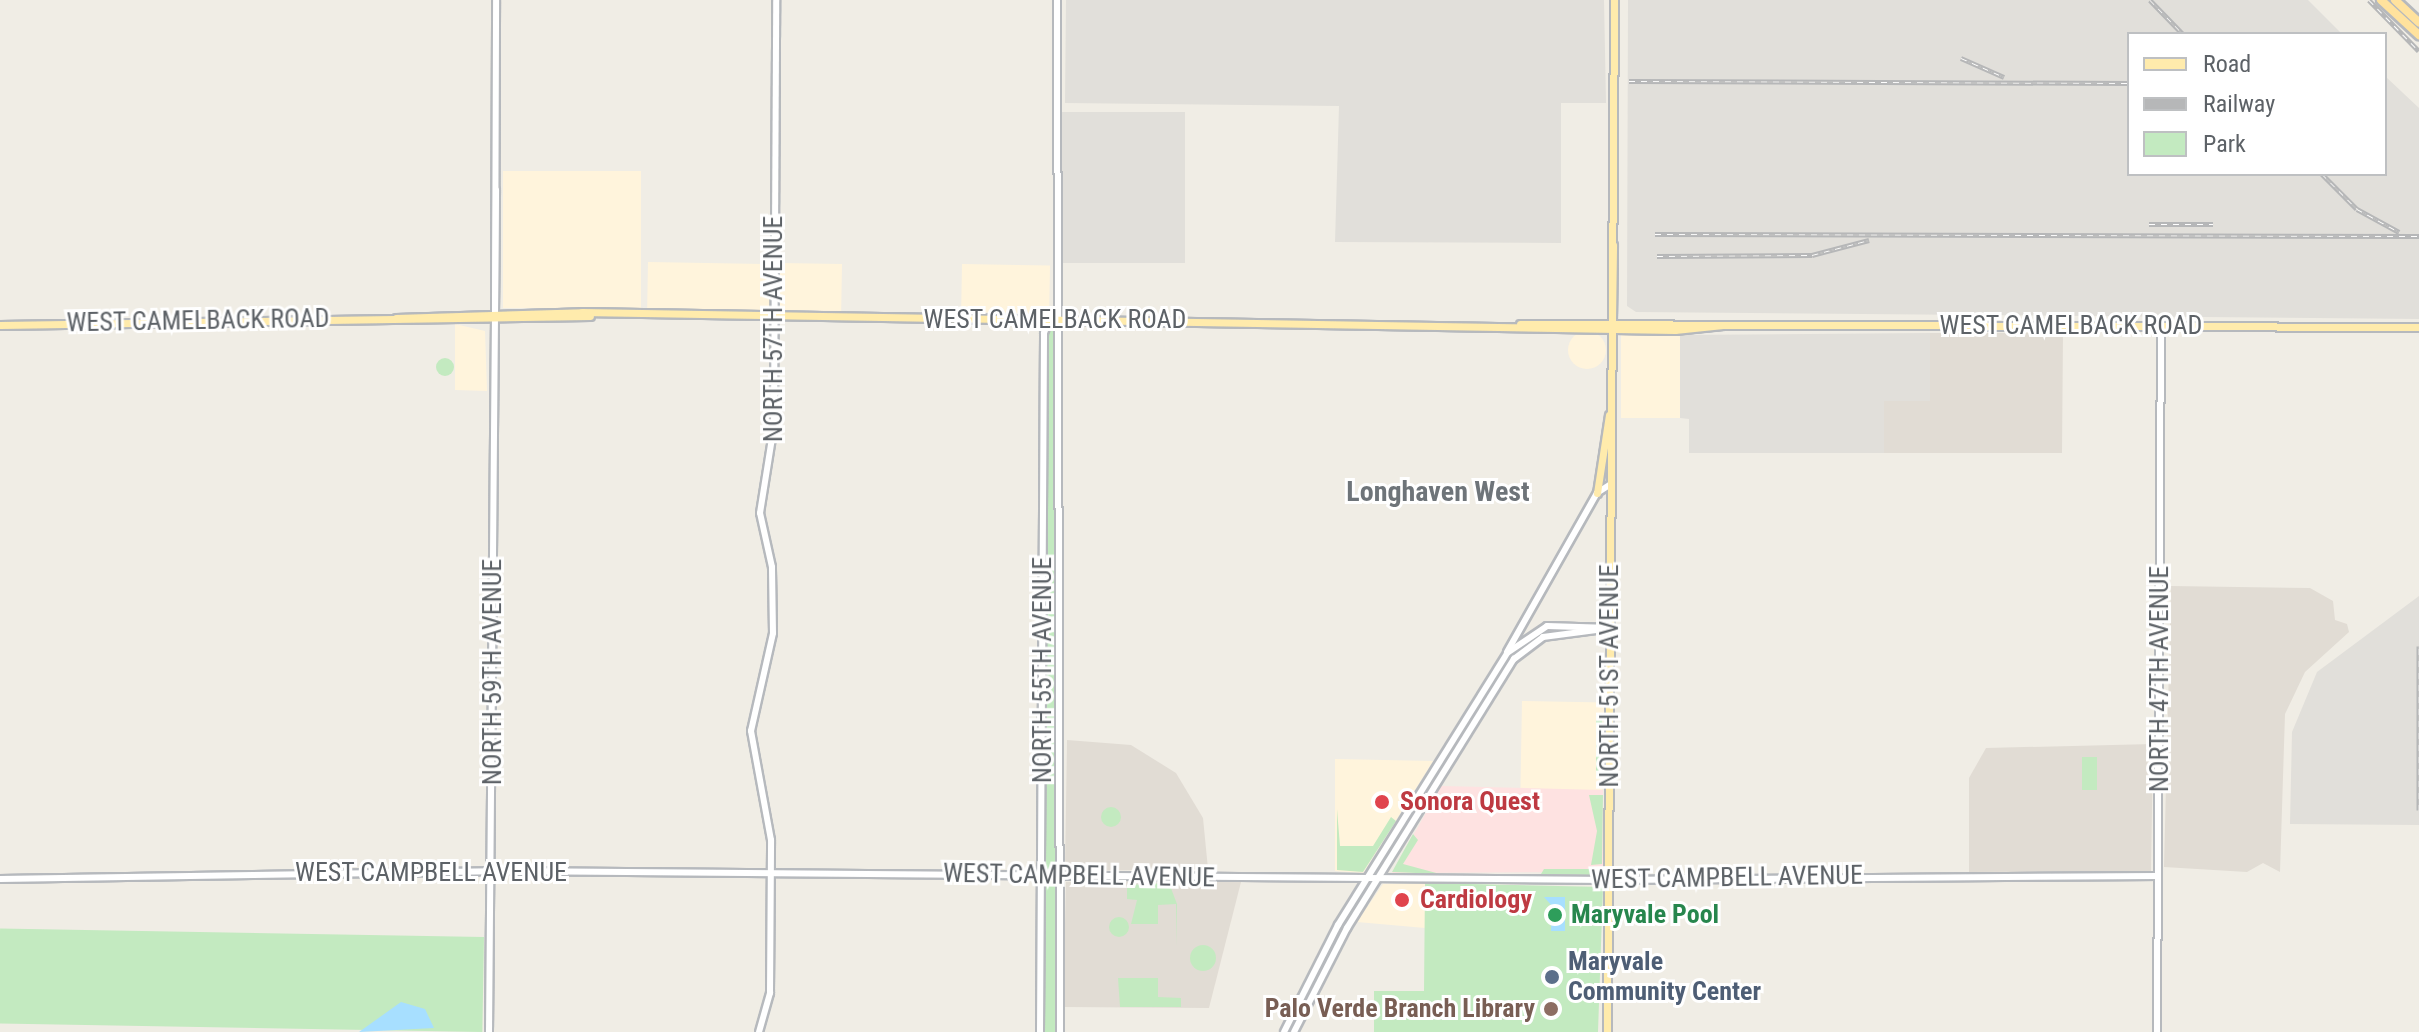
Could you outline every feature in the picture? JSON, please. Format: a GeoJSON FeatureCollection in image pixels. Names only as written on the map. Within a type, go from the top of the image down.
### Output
{"type":"FeatureCollection","features":[{"type":"Feature","properties":{"kind":"highway"},"geometry":{"type":"LineString","coordinates":[[2381,0],[2416,22]]}},
{"type":"Feature","properties":{"kind":"highway"},"geometry":{"type":"LineString","coordinates":[[2395,0],[2416,22],[2419,37]]}},
{"type":"Feature","properties":{"kind":"main road","name":"NORTH 51ST AVENUE"},"geometry":{"type":"LineString","coordinates":[[1607,1032],[1614,0]]}},
{"type":"Feature","properties":{"kind":"main road","name":"WEST CAMELBACK ROAD"},"geometry":{"type":"LineString","coordinates":[[0,325],[590,316],[1520,324],[2419,327]]}},
{"type":"Feature","properties":{"kind":"main road"},"geometry":{"type":"LineString","coordinates":[[1597,493],[1612,409]]}},
{"type":"Feature","properties":{"kind":"street","name":"NORTH 59TH AVENUE"},"geometry":{"type":"LineString","coordinates":[[489,1032],[496,0]]}},
{"type":"Feature","properties":{"kind":"street","name":"NORTH 57TH AVENUE"},"geometry":{"type":"LineString","coordinates":[[759,1032],[770,993],[772,873],[751,731],[773,633],[774,583],[760,513],[773,456],[776,0]]}},
{"type":"Feature","properties":{"kind":"street"},"geometry":{"type":"LineString","coordinates":[[1057,0],[1055,311],[1061,320]]}},
{"type":"Feature","properties":{"kind":"street"},"geometry":{"type":"LineString","coordinates":[[1048,320],[1055,311]]}},
{"type":"Feature","properties":{"kind":"street","name":"NORTH 55TH AVENUE"},"geometry":{"type":"LineString","coordinates":[[1040,1032],[1048,320]]}},
{"type":"Feature","properties":{"kind":"street","name":"NORTH 55TH AVENUE"},"geometry":{"type":"LineString","coordinates":[[1060,1032],[1061,320]]}},
{"type":"Feature","properties":{"kind":"street","name":"NORTH 47TH AVENUE"},"geometry":{"type":"LineString","coordinates":[[2157,1032],[2161,326]]}},
{"type":"Feature","properties":{"kind":"street"},"geometry":{"type":"LineString","coordinates":[[1284,1032],[1368,878],[1507,653],[1597,493],[1611,484]]}},
{"type":"Feature","properties":{"kind":"street"},"geometry":{"type":"LineString","coordinates":[[1507,653],[1547,626],[1611,628]]}},
{"type":"Feature","properties":{"kind":"street"},"geometry":{"type":"LineString","coordinates":[[1294,1032],[1379,878],[1523,651],[1554,634],[1611,628]]}},
{"type":"Feature","properties":{"kind":"street"},"geometry":{"type":"LineString","coordinates":[[1417,798],[1428,797]]}},
{"type":"Feature","properties":{"kind":"street"},"geometry":{"type":"LineString","coordinates":[[1393,856],[1403,821]]}},
{"type":"Feature","properties":{"kind":"street","name":"WEST CAMPBELL AVENUE"},"geometry":{"type":"LineString","coordinates":[[0,879],[491,871],[1609,880],[2158,876]]}},
{"type":"Feature","properties":{"kind":"shaded area"},"geometry":{"type":"Polygon","coordinates":[[[1066,0],[1604,0],[1606,103],[1561,103],[1561,243],[1335,242],[1339,106],[1065,103],[1066,0]]]}},
{"type":"Feature","properties":{"kind":"shaded area"},"geometry":{"type":"Polygon","coordinates":[[[1628,0],[2308,0],[2340,32],[2127,32],[2127,176],[2387,176],[2387,78],[2419,108],[2419,319],[1636,312],[1627,306],[1628,0]]]}},
{"type":"Feature","properties":{"kind":"shaded area"},"geometry":{"type":"Polygon","coordinates":[[[1062,112],[1185,112],[1185,263],[1062,263],[1062,112]]]}},
{"type":"Feature","properties":{"kind":"shaded area"},"geometry":{"type":"Polygon","coordinates":[[[503,171],[641,171],[641,308],[503,308],[503,171]]]}},
{"type":"Feature","properties":{"kind":"shaded area"},"geometry":{"type":"Polygon","coordinates":[[[648,262],[771,264],[770,311],[647,309],[648,262]]]}},
{"type":"Feature","properties":{"kind":"shaded area"},"geometry":{"type":"Polygon","coordinates":[[[779,263],[842,264],[841,311],[778,310],[779,263]]]}},
{"type":"Feature","properties":{"kind":"shaded area"},"geometry":{"type":"Polygon","coordinates":[[[962,264],[1050,266],[1049,314],[961,312],[962,264]]]}},
{"type":"Feature","properties":{"kind":"shaded area"},"geometry":{"type":"Polygon","coordinates":[[[455,324],[485,331],[487,391],[455,390],[455,324]]]}},
{"type":"Feature","properties":{"kind":"shaded area"},"geometry":{"type":"Polygon","coordinates":[[[1587,331],[1601,336],[1606,350],[1601,364],[1587,369],[1573,364],[1568,350],[1573,336],[1587,331]]]}},
{"type":"Feature","properties":{"kind":"shaded area"},"geometry":{"type":"Polygon","coordinates":[[[1930,333],[1930,402],[1884,401],[1884,453],[1689,453],[1689,419],[1680,418],[1680,335],[1930,333]]]}},
{"type":"Feature","properties":{"kind":"shaded area"},"geometry":{"type":"Polygon","coordinates":[[[1930,333],[2063,333],[2062,453],[1884,453],[1884,401],[1930,401],[1930,333]]]}},
{"type":"Feature","properties":{"kind":"shaded area"},"geometry":{"type":"Polygon","coordinates":[[[1621,335],[1680,335],[1680,418],[1621,418],[1621,335]]]}},
{"type":"Feature","properties":{"kind":"shaded area"},"geometry":{"type":"Polygon","coordinates":[[[2171,586],[2310,588],[2333,601],[2335,620],[2347,624],[2349,632],[2305,672],[2285,714],[2280,872],[2263,863],[2247,872],[2164,867],[2171,586]]]}},
{"type":"Feature","properties":{"kind":"shaded area"},"geometry":{"type":"Polygon","coordinates":[[[2419,596],[2419,825],[2290,824],[2292,732],[2317,672],[2419,596]]]}},
{"type":"Feature","properties":{"kind":"shaded area"},"geometry":{"type":"Polygon","coordinates":[[[1522,701],[1604,702],[1602,790],[1520,789],[1522,701]]]}},
{"type":"Feature","properties":{"kind":"shaded area"},"geometry":{"type":"Polygon","coordinates":[[[1067,740],[1131,745],[1176,773],[1203,818],[1208,869],[1065,871],[1067,740]]]}},
{"type":"Feature","properties":{"kind":"shaded area"},"geometry":{"type":"Polygon","coordinates":[[[2153,744],[2151,871],[1969,872],[1969,778],[1986,748],[2153,744]]]}},
{"type":"Feature","properties":{"kind":"shaded area"},"geometry":{"type":"Polygon","coordinates":[[[1335,759],[1433,761],[1363,873],[1335,871],[1335,759]]]}},
{"type":"Feature","properties":{"kind":"shaded area"},"geometry":{"type":"Polygon","coordinates":[[[1441,786],[1603,790],[1603,872],[1392,873],[1441,786]]]}},
{"type":"Feature","properties":{"kind":"shaded area"},"geometry":{"type":"Polygon","coordinates":[[[1066,882],[1241,882],[1209,1008],[1063,1007],[1066,882]]]}},
{"type":"Feature","properties":{"kind":"shaded area"},"geometry":{"type":"Polygon","coordinates":[[[1425,883],[1425,928],[1357,922],[1383,884],[1425,883]]]}},
{"type":"Feature","properties":{"kind":"green space"},"geometry":{"type":"Polygon","coordinates":[[[1053,327],[1057,1032],[1044,1032],[1047,337],[1053,327]]]}},
{"type":"Feature","properties":{"kind":"green space"},"geometry":{"type":"Polygon","coordinates":[[[445,358],[452,360],[452,374],[445,376],[438,374],[436,367],[438,360],[445,358]]]}},
{"type":"Feature","properties":{"kind":"green space"},"geometry":{"type":"Polygon","coordinates":[[[1596,714],[1602,714],[1603,776],[1596,776],[1596,714]]]}},
{"type":"Feature","properties":{"kind":"green space"},"geometry":{"type":"Polygon","coordinates":[[[2082,757],[2097,757],[2097,790],[2082,790],[2082,757]]]}},
{"type":"Feature","properties":{"kind":"green space"},"geometry":{"type":"Polygon","coordinates":[[[1589,795],[1603,795],[1602,864],[1591,865],[1597,831],[1589,795]]]}},
{"type":"Feature","properties":{"kind":"green space"},"geometry":{"type":"Polygon","coordinates":[[[1107,807],[1115,807],[1121,817],[1115,827],[1107,827],[1101,821],[1101,813],[1107,807]]]}},
{"type":"Feature","properties":{"kind":"green space"},"geometry":{"type":"Polygon","coordinates":[[[1337,809],[1340,846],[1373,846],[1391,817],[1396,821],[1363,872],[1337,870],[1337,809]]]}},
{"type":"Feature","properties":{"kind":"green space"},"geometry":{"type":"Polygon","coordinates":[[[1413,834],[1418,840],[1403,864],[1440,874],[1392,872],[1413,834]]]}},
{"type":"Feature","properties":{"kind":"green space"},"geometry":{"type":"Polygon","coordinates":[[[1544,869],[1593,869],[1593,875],[1541,874],[1544,869]]]}},
{"type":"Feature","properties":{"kind":"green space"},"geometry":{"type":"Polygon","coordinates":[[[1169,883],[1177,904],[1176,946],[1176,904],[1158,905],[1158,924],[1131,924],[1137,900],[1127,899],[1127,885],[1169,883]]]}},
{"type":"Feature","properties":{"kind":"green space"},"geometry":{"type":"Polygon","coordinates":[[[1425,883],[1603,887],[1598,1032],[1374,1032],[1374,991],[1424,991],[1425,883]]]}},
{"type":"Feature","properties":{"kind":"green space"},"geometry":{"type":"Polygon","coordinates":[[[1119,917],[1126,920],[1129,927],[1126,934],[1119,937],[1112,934],[1109,927],[1112,920],[1119,917]]]}},
{"type":"Feature","properties":{"kind":"green space"},"geometry":{"type":"Polygon","coordinates":[[[0,929],[484,937],[482,1032],[0,1024],[0,929]]]}},
{"type":"Feature","properties":{"kind":"green space"},"geometry":{"type":"Polygon","coordinates":[[[1203,945],[1212,949],[1216,958],[1212,967],[1203,971],[1194,967],[1190,958],[1194,949],[1203,945]]]}},
{"type":"Feature","properties":{"kind":"green space"},"geometry":{"type":"Polygon","coordinates":[[[1118,978],[1158,978],[1158,997],[1181,998],[1181,1007],[1120,1007],[1118,978]]]}},
{"type":"Feature","properties":{"kind":"water"},"geometry":{"type":"Polygon","coordinates":[[[1544,897],[1565,897],[1565,931],[1551,931],[1552,906],[1544,897]]]}},
{"type":"Feature","properties":{"kind":"water"},"geometry":{"type":"Polygon","coordinates":[[[401,1002],[425,1009],[434,1028],[359,1032],[401,1002]]]}},
{"type":"Feature","properties":{"kind":"railway"},"geometry":{"type":"LineString","coordinates":[[2150,0],[2181,32]]}},
{"type":"Feature","properties":{"kind":"railway"},"geometry":{"type":"LineString","coordinates":[[2369,0],[2419,51]]}},
{"type":"Feature","properties":{"kind":"railway"},"geometry":{"type":"LineString","coordinates":[[1961,58],[2004,77]]}},
{"type":"Feature","properties":{"kind":"railway"},"geometry":{"type":"LineString","coordinates":[[1629,81],[2127,83]]}},
{"type":"Feature","properties":{"kind":"railway"},"geometry":{"type":"LineString","coordinates":[[2324,176],[2357,209],[2399,232]]}},
{"type":"Feature","properties":{"kind":"railway"},"geometry":{"type":"LineString","coordinates":[[2149,224],[2213,224]]}},
{"type":"Feature","properties":{"kind":"railway"},"geometry":{"type":"LineString","coordinates":[[1655,234],[2419,236]]}},
{"type":"Feature","properties":{"kind":"railway"},"geometry":{"type":"LineString","coordinates":[[1657,256],[1812,255],[1869,240]]}},
{"type":"Feature","properties":{"kind":"railway"},"geometry":{"type":"LineString","coordinates":[[2419,646],[2419,810]]}},
{"type":"Feature","properties":{"kind":"place","name":"Sonora Quest"},"geometry":{"type":"Point","coordinates":[1382,802]}},
{"type":"Feature","properties":{"kind":"place","name":"Cardiology"},"geometry":{"type":"Point","coordinates":[1402,900]}},
{"type":"Feature","properties":{"kind":"place","name":"Maryvale Pool"},"geometry":{"type":"Point","coordinates":[1555,915]}},
{"type":"Feature","properties":{"kind":"place","name":"Maryvale Community Center"},"geometry":{"type":"Point","coordinates":[1552,977]}},
{"type":"Feature","properties":{"kind":"place","name":"Palo Verde Branch Library"},"geometry":{"type":"Point","coordinates":[1551,1009]}},
{"type":"Feature","properties":{"kind":"district","name":"Longhaven West"},"geometry":{"type":"Point","coordinates":[1438,492]}}]}
